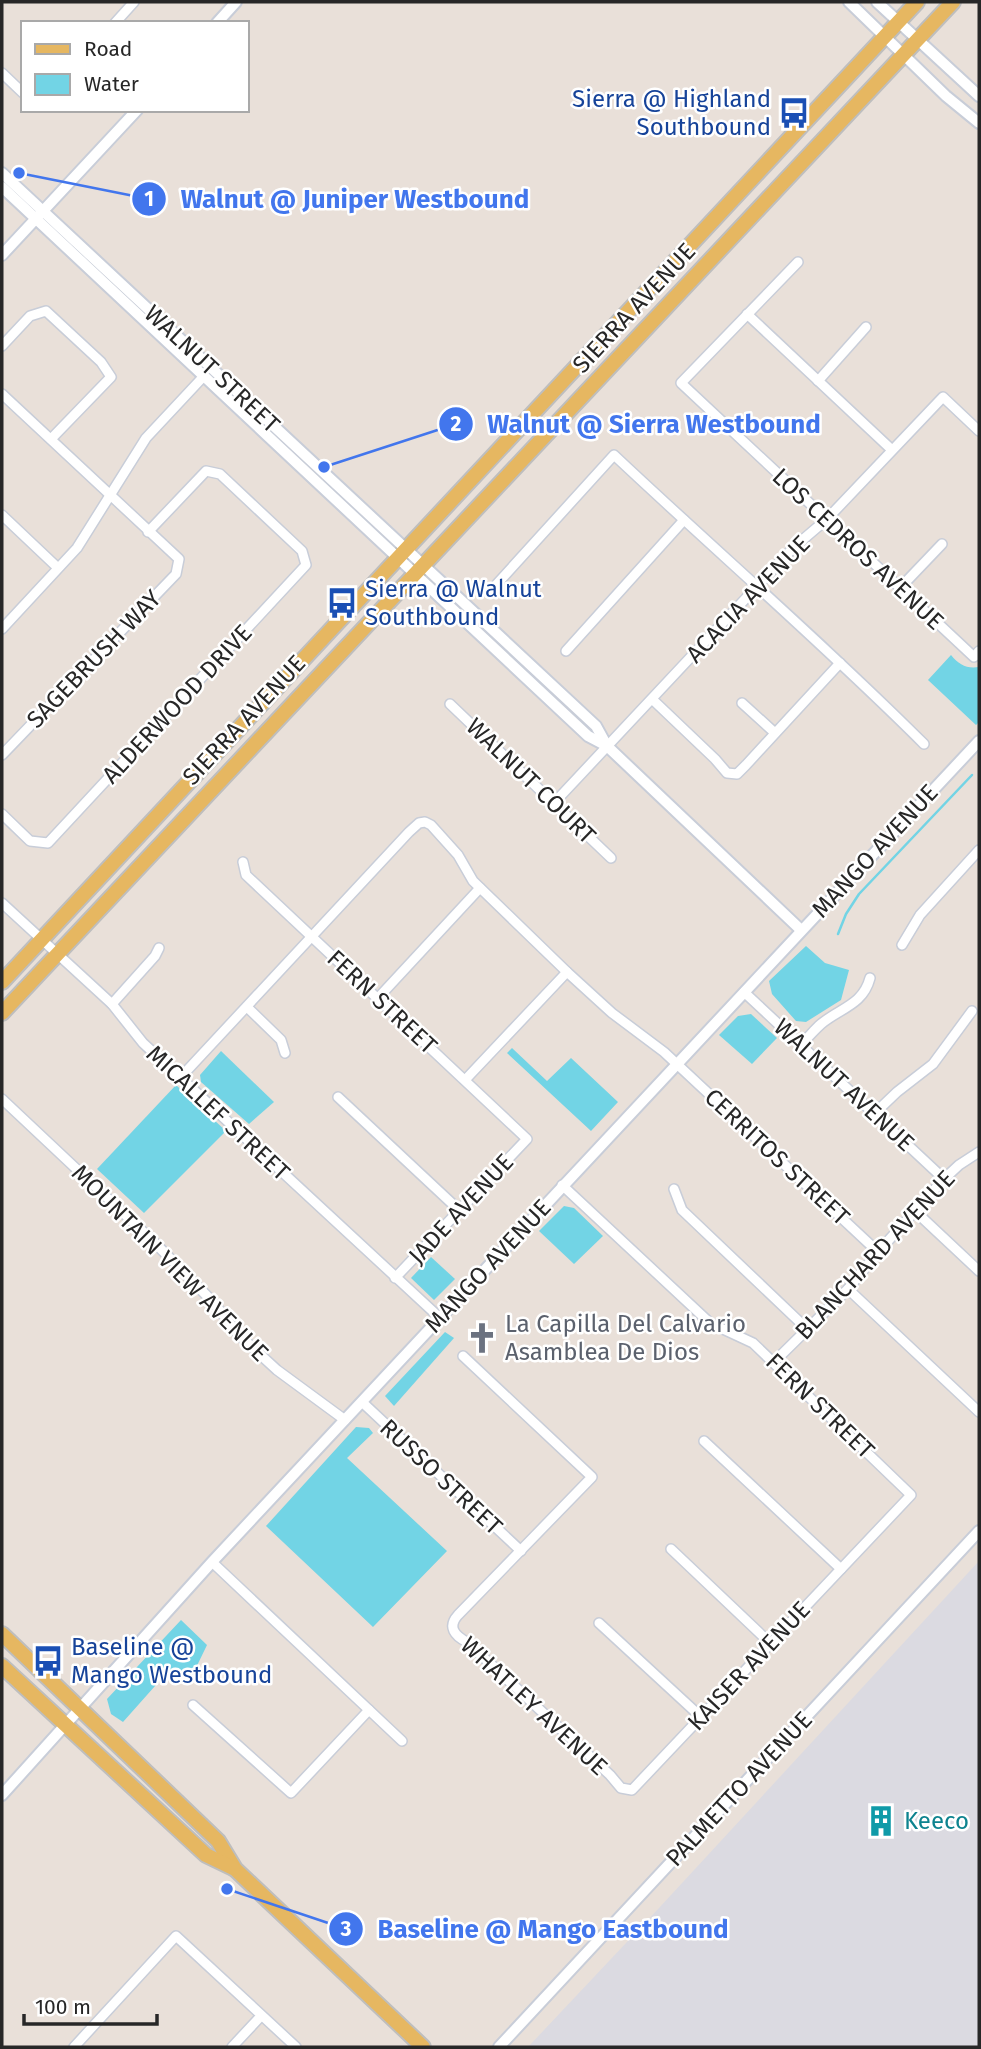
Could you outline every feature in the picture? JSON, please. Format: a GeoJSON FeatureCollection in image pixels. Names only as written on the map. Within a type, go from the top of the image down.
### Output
{"type":"FeatureCollection","features":[{"type":"Feature","properties":{"kind":"main road","name":"SIERRA AVENUE"},"geometry":{"type":"LineString","coordinates":[[2,982],[917,2]]}},
{"type":"Feature","properties":{"kind":"main road","name":"SIERRA AVENUE"},"geometry":{"type":"LineString","coordinates":[[2,1013],[953,2]]}},
{"type":"Feature","properties":{"kind":"main road"},"geometry":{"type":"LineString","coordinates":[[2,1633],[218,1841],[235,1869],[423,2047]]}},
{"type":"Feature","properties":{"kind":"main road"},"geometry":{"type":"LineString","coordinates":[[2,1666],[205,1855],[235,1869]]}},
{"type":"Feature","properties":{"kind":"street"},"geometry":{"type":"LineString","coordinates":[[117,21],[134,2]]}},
{"type":"Feature","properties":{"kind":"street"},"geometry":{"type":"LineString","coordinates":[[218,21],[236,2]]}},
{"type":"Feature","properties":{"kind":"street"},"geometry":{"type":"LineString","coordinates":[[849,2],[946,96],[979,122]]}},
{"type":"Feature","properties":{"kind":"street"},"geometry":{"type":"LineString","coordinates":[[877,2],[979,96]]}},
{"type":"Feature","properties":{"kind":"street"},"geometry":{"type":"LineString","coordinates":[[2,73],[21,91]]}},
{"type":"Feature","properties":{"kind":"street"},"geometry":{"type":"LineString","coordinates":[[2,255],[135,112]]}},
{"type":"Feature","properties":{"kind":"street","name":"WALNUT STREET"},"geometry":{"type":"LineString","coordinates":[[2,173],[40,215],[203,377],[402,555]]}},
{"type":"Feature","properties":{"kind":"street","name":"WALNUT STREET"},"geometry":{"type":"LineString","coordinates":[[2,187],[40,215],[418,570],[588,736],[607,746],[800,930]]}},
{"type":"Feature","properties":{"kind":"street"},"geometry":{"type":"LineString","coordinates":[[798,262],[747,314],[892,450]]}},
{"type":"Feature","properties":{"kind":"street"},"geometry":{"type":"LineString","coordinates":[[2,346],[30,316],[46,311],[102,362],[111,377],[51,439]]}},
{"type":"Feature","properties":{"kind":"street","name":"LOS CEDROS AVENUE"},"geometry":{"type":"LineString","coordinates":[[747,314],[681,383],[900,588],[976,654]]}},
{"type":"Feature","properties":{"kind":"street"},"geometry":{"type":"LineString","coordinates":[[818,381],[866,327]]}},
{"type":"Feature","properties":{"kind":"street"},"geometry":{"type":"LineString","coordinates":[[2,629],[77,548],[146,438],[203,377]]}},
{"type":"Feature","properties":{"kind":"street"},"geometry":{"type":"LineString","coordinates":[[2,394],[148,531]]}},
{"type":"Feature","properties":{"kind":"street","name":"ACACIA AVENUE"},"geometry":{"type":"LineString","coordinates":[[554,803],[793,548],[827,519],[943,397],[979,431]]}},
{"type":"Feature","properties":{"kind":"street"},"geometry":{"type":"LineString","coordinates":[[496,585],[614,455],[760,586],[924,744]]}},
{"type":"Feature","properties":{"kind":"street","name":"ALDERWOOD DRIVE"},"geometry":{"type":"LineString","coordinates":[[2,814],[30,841],[48,843],[306,565],[302,551],[220,474],[206,471],[148,531]]}},
{"type":"Feature","properties":{"kind":"street"},"geometry":{"type":"LineString","coordinates":[[2,515],[58,568]]}},
{"type":"Feature","properties":{"kind":"street"},"geometry":{"type":"LineString","coordinates":[[566,652],[684,520]]}},
{"type":"Feature","properties":{"kind":"street","name":"SAGEBRUSH WAY"},"geometry":{"type":"LineString","coordinates":[[2,755],[176,574],[179,559],[148,531]]}},
{"type":"Feature","properties":{"kind":"street"},"geometry":{"type":"LineString","coordinates":[[900,588],[942,544]]}},
{"type":"Feature","properties":{"kind":"street"},"geometry":{"type":"LineString","coordinates":[[652,699],[732,775],[746,765],[841,663]]}},
{"type":"Feature","properties":{"kind":"street"},"geometry":{"type":"LineString","coordinates":[[742,703],[775,733]]}},
{"type":"Feature","properties":{"kind":"street","name":"WALNUT COURT"},"geometry":{"type":"LineString","coordinates":[[450,704],[611,858]]}},
{"type":"Feature","properties":{"kind":"street","name":"MANGO AVENUE"},"geometry":{"type":"LineString","coordinates":[[2,1795],[212,1562],[979,741]]}},
{"type":"Feature","properties":{"kind":"street"},"geometry":{"type":"LineString","coordinates":[[180,1078],[419,823],[425,822],[450,846],[480,888],[378,998]]}},
{"type":"Feature","properties":{"kind":"street"},"geometry":{"type":"LineString","coordinates":[[902,945],[920,915],[979,850]]}},
{"type":"Feature","properties":{"kind":"street","name":"FERN STREET"},"geometry":{"type":"LineString","coordinates":[[243,862],[246,875],[527,1139]]}},
{"type":"Feature","properties":{"kind":"street","name":"CERRITOS STREET"},"geometry":{"type":"LineString","coordinates":[[480,888],[612,1013],[677,1063],[878,1252]]}},
{"type":"Feature","properties":{"kind":"street","name":"MICALLEF STREET"},"geometry":{"type":"LineString","coordinates":[[2,903],[112,1004],[143,1043],[440,1318]]}},
{"type":"Feature","properties":{"kind":"street"},"geometry":{"type":"LineString","coordinates":[[112,1004],[159,948]]}},
{"type":"Feature","properties":{"kind":"street"},"geometry":{"type":"LineString","coordinates":[[465,1080],[567,972]]}},
{"type":"Feature","properties":{"kind":"street"},"geometry":{"type":"LineString","coordinates":[[801,1044],[823,1022],[859,1000],[867,989],[870,978]]}},
{"type":"Feature","properties":{"kind":"street","name":"WALNUT AVENUE"},"geometry":{"type":"LineString","coordinates":[[744,992],[944,1179]]}},
{"type":"Feature","properties":{"kind":"street"},"geometry":{"type":"LineString","coordinates":[[247,1007],[281,1040],[285,1053]]}},
{"type":"Feature","properties":{"kind":"street"},"geometry":{"type":"LineString","coordinates":[[875,1114],[942,1054],[972,1011]]}},
{"type":"Feature","properties":{"kind":"street"},"geometry":{"type":"LineString","coordinates":[[338,1097],[460,1211]]}},
{"type":"Feature","properties":{"kind":"street","name":"MOUNTAIN VIEW AVENUE"},"geometry":{"type":"LineString","coordinates":[[2,1099],[152,1240],[213,1302],[239,1335],[256,1351],[277,1370],[345,1420]]}},
{"type":"Feature","properties":{"kind":"street","name":"JADE AVENUE"},"geometry":{"type":"LineString","coordinates":[[395,1278],[527,1139]]}},
{"type":"Feature","properties":{"kind":"street","name":"BLANCHARD AVENUE"},"geometry":{"type":"LineString","coordinates":[[774,1362],[848,1289],[944,1179],[979,1152]]}},
{"type":"Feature","properties":{"kind":"street","name":"FERN STREET"},"geometry":{"type":"LineString","coordinates":[[562,1185],[710,1323],[748,1339],[774,1362],[911,1495],[879,1528]]}},
{"type":"Feature","properties":{"kind":"street"},"geometry":{"type":"LineString","coordinates":[[674,1189],[682,1210],[806,1328]]}},
{"type":"Feature","properties":{"kind":"street"},"geometry":{"type":"LineString","coordinates":[[916,1212],[979,1271]]}},
{"type":"Feature","properties":{"kind":"street"},"geometry":{"type":"LineString","coordinates":[[848,1289],[979,1412]]}},
{"type":"Feature","properties":{"kind":"street"},"geometry":{"type":"LineString","coordinates":[[463,1356],[592,1477],[521,1551]]}},
{"type":"Feature","properties":{"kind":"street","name":"RUSSO STREET"},"geometry":{"type":"LineString","coordinates":[[362,1402],[521,1551]]}},
{"type":"Feature","properties":{"kind":"street"},"geometry":{"type":"LineString","coordinates":[[704,1441],[841,1569]]}},
{"type":"Feature","properties":{"kind":"street","name":"KAISER AVENUE"},"geometry":{"type":"LineString","coordinates":[[616,1783],[626,1790],[637,1787],[879,1528]]}},
{"type":"Feature","properties":{"kind":"street","name":"PALMETTO AVENUE"},"geometry":{"type":"LineString","coordinates":[[499,2047],[979,1531]]}},
{"type":"Feature","properties":{"kind":"street"},"geometry":{"type":"LineString","coordinates":[[671,1549],[770,1643]]}},
{"type":"Feature","properties":{"kind":"street","name":"WHATLEY AVENUE"},"geometry":{"type":"LineString","coordinates":[[521,1551],[454,1619],[452,1629],[616,1783]]}},
{"type":"Feature","properties":{"kind":"street"},"geometry":{"type":"LineString","coordinates":[[212,1562],[402,1741]]}},
{"type":"Feature","properties":{"kind":"street"},"geometry":{"type":"LineString","coordinates":[[599,1623],[701,1717]]}},
{"type":"Feature","properties":{"kind":"street"},"geometry":{"type":"LineString","coordinates":[[193,1706],[291,1793],[369,1710]]}},
{"type":"Feature","properties":{"kind":"street"},"geometry":{"type":"LineString","coordinates":[[74,2047],[176,1937],[296,2047]]}},
{"type":"Feature","properties":{"kind":"street"},"geometry":{"type":"LineString","coordinates":[[232,2047],[261,2016]]}},
{"type":"Feature","properties":{"kind":"shaded area"},"geometry":{"type":"Polygon","coordinates":[[[979,1561],[979,2047],[528,2047],[659,1908],[979,1561]]]}},
{"type":"Feature","properties":{"kind":"water"},"geometry":{"type":"Polygon","coordinates":[[[951,655],[964,666],[979,667],[979,722],[976,725],[928,680],[951,655]]]}},
{"type":"Feature","properties":{"kind":"water"},"geometry":{"type":"Polygon","coordinates":[[[806,946],[825,963],[849,970],[841,1000],[806,1022],[796,1021],[772,994],[769,981],[806,946]]]}},
{"type":"Feature","properties":{"kind":"water"},"geometry":{"type":"Polygon","coordinates":[[[751,1014],[777,1038],[752,1064],[719,1035],[738,1016],[751,1014]]]}},
{"type":"Feature","properties":{"kind":"water"},"geometry":{"type":"Polygon","coordinates":[[[512,1048],[547,1081],[571,1058],[618,1102],[591,1131],[507,1053],[512,1048]]]}},
{"type":"Feature","properties":{"kind":"water"},"geometry":{"type":"Polygon","coordinates":[[[221,1051],[274,1102],[249,1124],[201,1082],[200,1075],[221,1051]]]}},
{"type":"Feature","properties":{"kind":"water"},"geometry":{"type":"Polygon","coordinates":[[[176,1085],[226,1131],[144,1213],[97,1169],[176,1085]]]}},
{"type":"Feature","properties":{"kind":"water"},"geometry":{"type":"Polygon","coordinates":[[[564,1206],[574,1208],[603,1236],[574,1264],[539,1231],[564,1206]]]}},
{"type":"Feature","properties":{"kind":"water"},"geometry":{"type":"Polygon","coordinates":[[[431,1257],[455,1279],[434,1300],[411,1278],[431,1257]]]}},
{"type":"Feature","properties":{"kind":"water"},"geometry":{"type":"Polygon","coordinates":[[[445,1332],[454,1338],[394,1406],[385,1396],[445,1332]]]}},
{"type":"Feature","properties":{"kind":"water"},"geometry":{"type":"Polygon","coordinates":[[[356,1427],[369,1428],[373,1433],[347,1458],[447,1551],[373,1627],[266,1526],[356,1427]]]}},
{"type":"Feature","properties":{"kind":"water"},"geometry":{"type":"Polygon","coordinates":[[[181,1620],[207,1645],[192,1676],[163,1677],[123,1722],[111,1714],[107,1699],[181,1620]]]}},
{"type":"Feature","properties":{"kind":"waterway"},"geometry":{"type":"LineString","coordinates":[[838,934],[846,914],[859,894],[972,775]]}},
{"type":"Feature","properties":{"kind":"place","name":"Sierra @ Highland Southbound"},"geometry":{"type":"Point","coordinates":[794,113]}},
{"type":"Feature","properties":{"kind":"place","name":"Walnut @ Juniper Westbound"},"geometry":{"type":"Point","coordinates":[19,173]}},
{"type":"Feature","properties":{"kind":"place","name":"Walnut @ Sierra Westbound"},"geometry":{"type":"Point","coordinates":[324,467]}},
{"type":"Feature","properties":{"kind":"place","name":"Sierra @ Walnut Southbound"},"geometry":{"type":"Point","coordinates":[342,603]}},
{"type":"Feature","properties":{"kind":"place","name":"La Capilla Del Calvario Asamblea De Dios"},"geometry":{"type":"Point","coordinates":[482,1338]}},
{"type":"Feature","properties":{"kind":"place","name":"Baseline @ Mango Westbound"},"geometry":{"type":"Point","coordinates":[48,1661]}},
{"type":"Feature","properties":{"kind":"place","name":"Keeco"},"geometry":{"type":"Point","coordinates":[881,1821]}},
{"type":"Feature","properties":{"kind":"place","name":"Baseline @ Mango Eastbound"},"geometry":{"type":"Point","coordinates":[227,1889]}}]}
